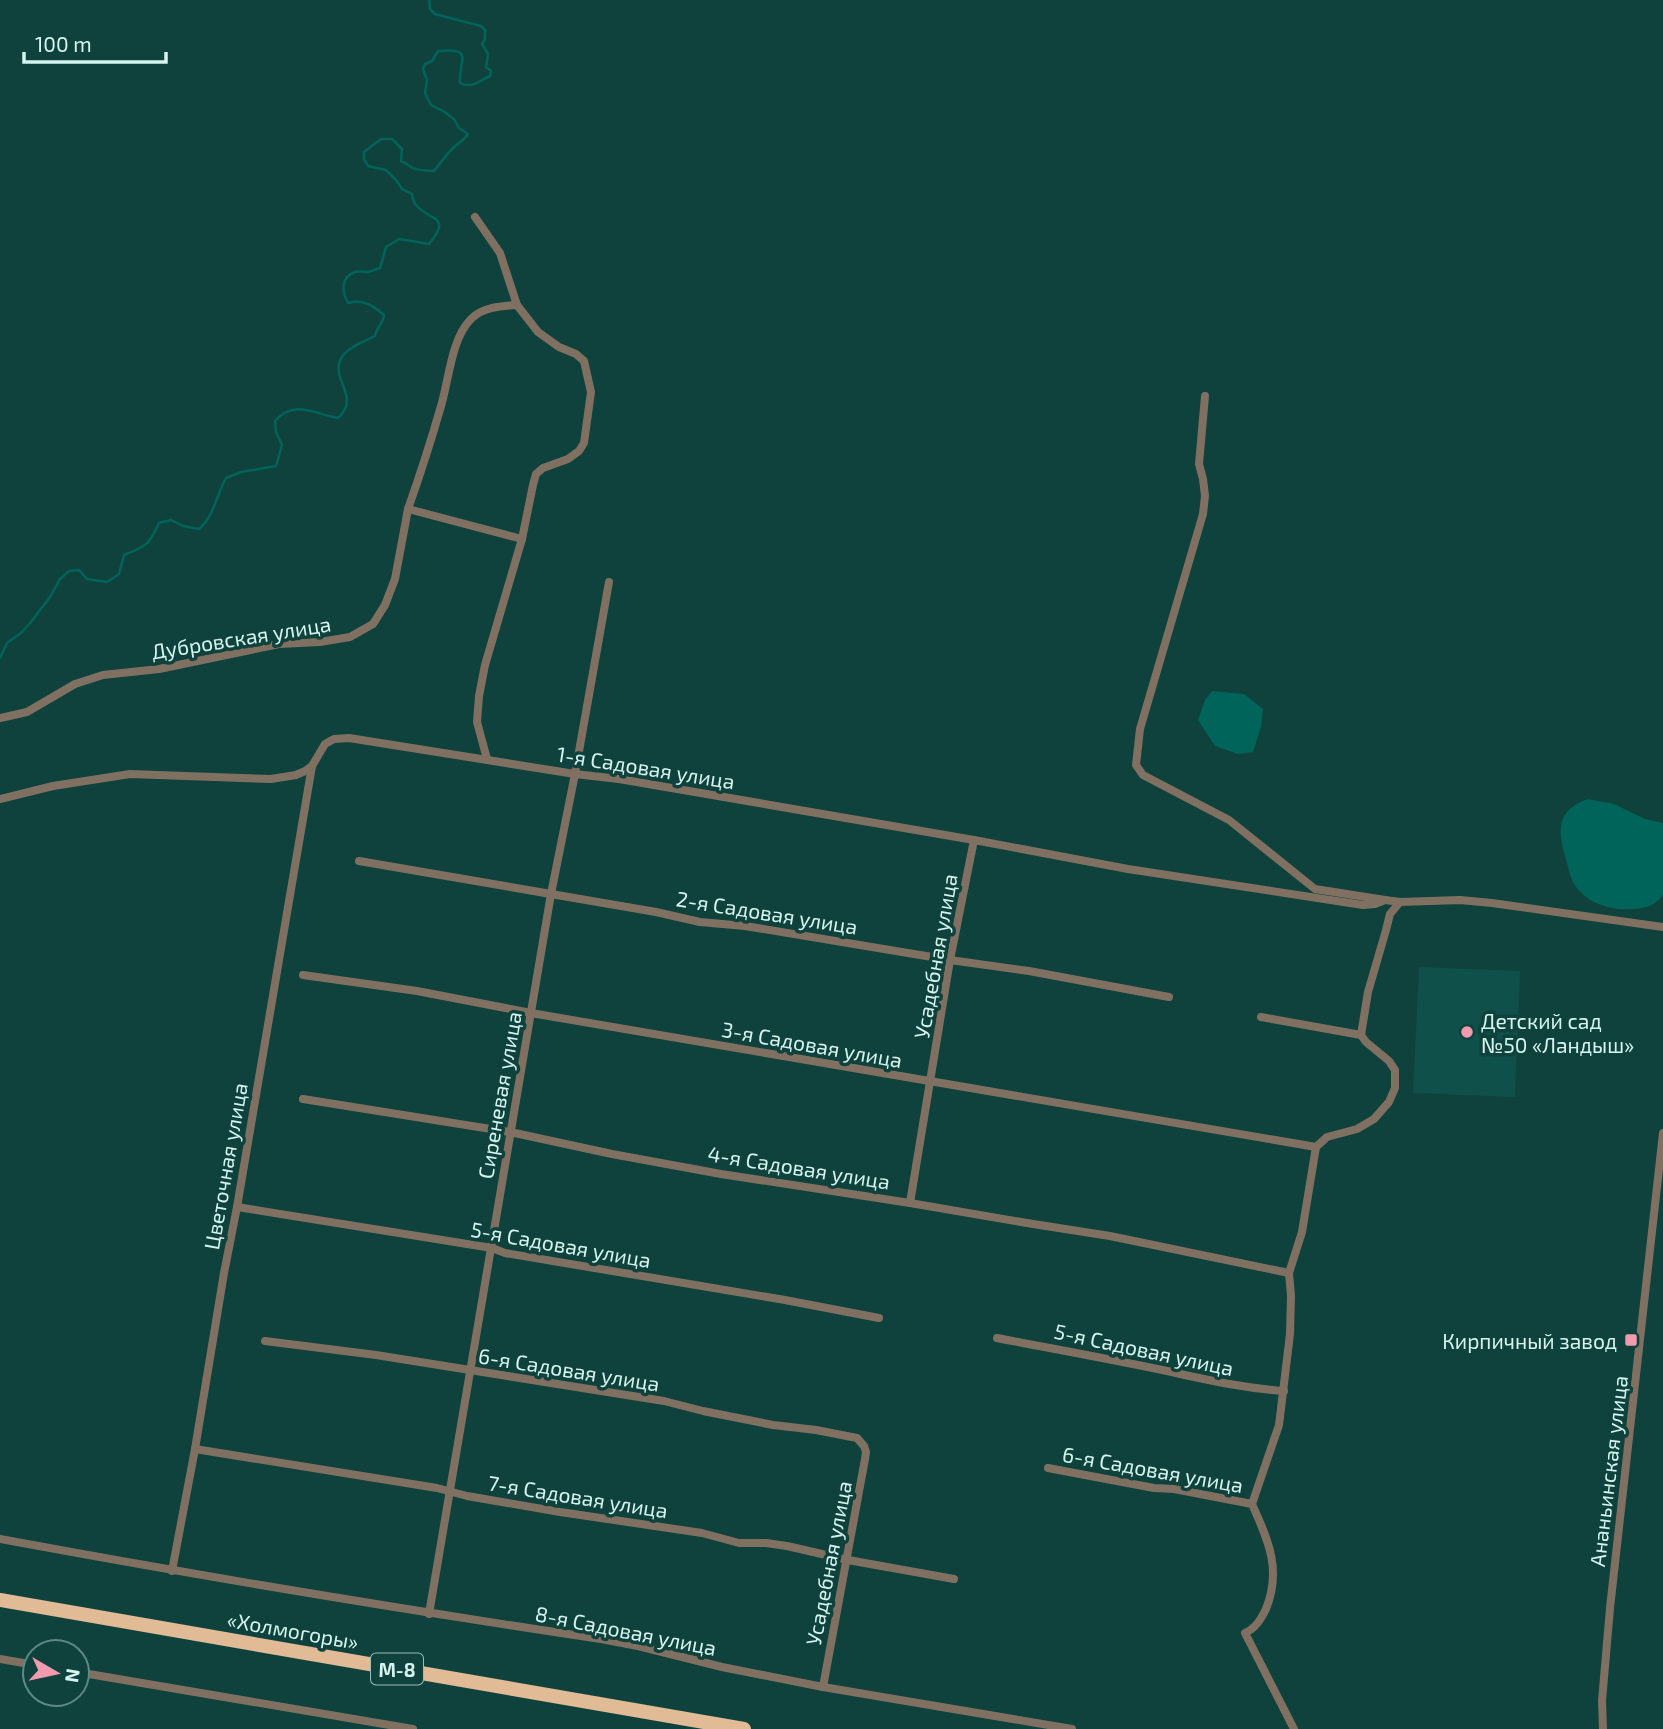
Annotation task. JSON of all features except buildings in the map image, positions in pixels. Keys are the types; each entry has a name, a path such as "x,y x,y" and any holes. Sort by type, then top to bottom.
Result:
{"highway":[{"name":"«Холмогоры»","path":"0,1600 744,1729"}],"street":[{"path":"475,216 500,253 517,305 538,332 584,361 591,392 584,443 579,451 568,459 543,468 536,474 530,495 522,539 485,665 479,696 477,722 487,759"},
{"name":"Дубровская улица","path":"0,718 27,712 75,684 103,675 159,669 279,644 350,637 373,624 385,606 395,579 408,509 443,401 460,336 470,320 480,312 517,305"},
{"path":"1205,396 1199,464 1205,496 1203,514 1140,729 1136,765 1143,775 1229,820 1315,889 1400,902 1460,900 1492,903 1663,928"},
{"path":"408,509 522,539"},
{"name":"Сиреневая улица","path":"429,1614 551,894 609,582"},
{"name":"1-я Садовая улица","path":"312,766 325,744 334,738 349,738 619,779 1302,897 1363,905 1385,900"},
{"path":"0,799 53,786 130,774 271,779 296,775 312,766"},
{"name":"Цветочная улица","path":"172,1571 312,766"},
{"name":"Усадебная улица","path":"910,1203 950,960 974,840"},
{"name":"2-я Садовая улица","path":"359,861 700,922 745,926 1029,971 1169,998"},
{"path":"1302,897 1315,889"},
{"path":"1361,1035 1368,992 1385,930 1390,914 1400,902"},
{"name":"3-я Садовая улица","path":"303,975 417,991 531,1013 1316,1147"},
{"path":"1261,1017 1361,1035 1395,1070 1396,1081 1392,1096 1374,1119 1357,1129 1327,1137 1316,1147 1302,1232 1289,1272 1290,1313 1279,1425 1252,1504 1274,1564 1274,1577 1265,1611 1253,1630 1245,1633 1294,1729"},
{"name":"4-я Садовая улица","path":"303,1099 510,1132 721,1174 1110,1236 1289,1272"},
{"name":"Ананьинская улица","path":"1603,1729 1602,1701 1610,1608 1663,1133"},
{"name":"5-я Садовая улица","path":"237,1207 492,1248 505,1253 879,1318"},
{"name":"5-я Садовая улица","path":"997,1338 1251,1389 1284,1391"},
{"name":"6-я Садовая улица","path":"265,1342 376,1355 664,1401 761,1422 857,1438 864,1446"},
{"name":"Усадебная улица","path":"823,1687 848,1560 866,1452 864,1446"},
{"name":"7-я Садовая улица","path":"195,1449 437,1488 549,1510 702,1533 738,1544 766,1543 787,1546 954,1579"},
{"name":"6-я Садовая улица","path":"1048,1468 1252,1504"},
{"name":"8-я Садовая улица","path":"0,1539 429,1614 601,1639 823,1687 1072,1729"},
{"path":"0,1659 21,1663"},
{"path":"91,1674 413,1729"}],"shaded area":[{"path":"1212,691 1244,694 1263,709 1261,727 1253,752 1238,754 1215,746 1198,720 1205,700"},
{"path":"1588,799 1614,804 1645,819 1663,823 1663,895 1654,904 1635,909 1617,909 1592,901 1578,890 1562,846 1561,829 1565,814 1578,803"},
{"name":"Детский сад №50 «Ландыш»","path":"1419,967 1520,971 1515,1097 1413,1093"}],"waterway":[{"path":"0,658 7,643 31,622 60,579 69,571 79,570 87,579 107,582 119,574 124,555 146,544 159,523 171,520 199,529 211,512 226,478 241,472 276,466 282,445 276,432 275,421 282,414 297,409 338,418 344,410 347,402 339,372 342,357 353,347 375,336 384,315 368,304 348,303 344,294 347,277 355,272 380,268 386,247 399,239 429,244 439,228 439,223 421,210 412,194 402,189 386,170 368,166 364,152 381,139 392,139 402,149 401,161 415,169 434,171 468,134 459,128 454,119 431,105 425,93 425,64 432,61 438,51 457,52 462,57 460,83 472,85 490,76 491,71 486,67 488,54 482,44 485,30 481,26 435,14 430,9 429,0"}],"place":[{"name":"Детский сад №50 «Ландыш»","path":"1467,1032"},
{"name":"Кирпичный завод","path":"1631,1340"}]}
